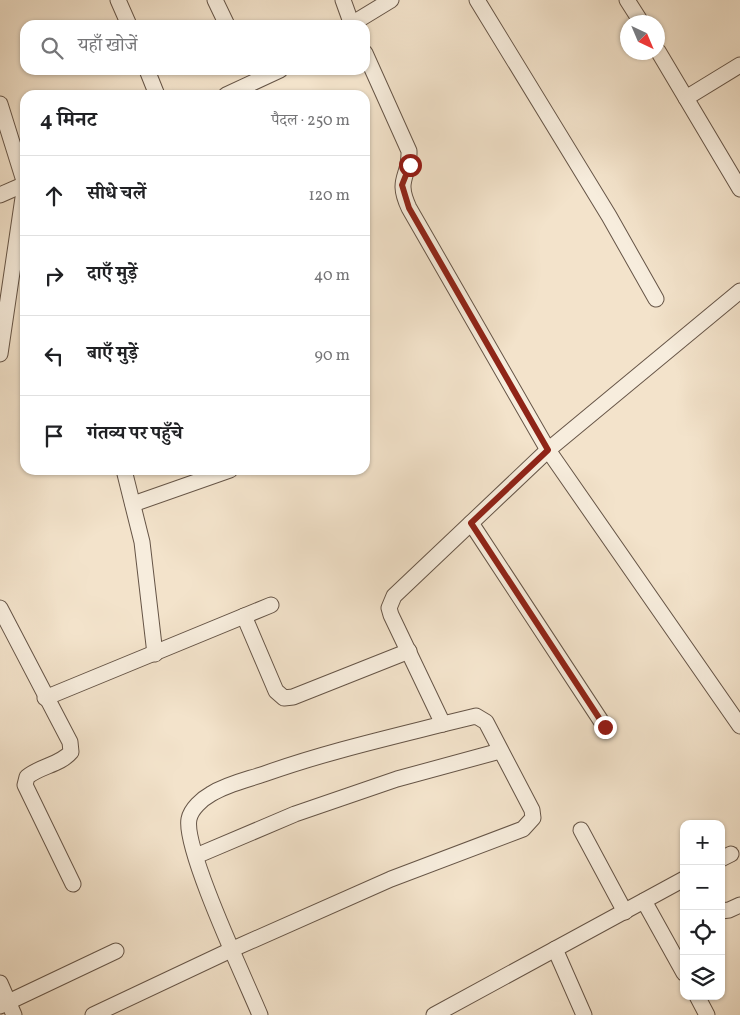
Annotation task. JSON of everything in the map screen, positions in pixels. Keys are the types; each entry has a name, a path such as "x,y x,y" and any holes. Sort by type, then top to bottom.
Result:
{"street":[{"path":"118,0 127,20"},
{"path":"215,0 225,20"},
{"path":"344,0 350,20"},
{"path":"358,20 391,0"},
{"path":"477,0 604,208 656,299"},
{"path":"627,0 636,15"},
{"path":"663,60 740,189"},
{"path":"370,64 409,151 410,165 402,185 409,208 548,450 740,726"},
{"path":"686,98 740,65"},
{"path":"149,75 155,90"},
{"path":"233,90 251,76"},
{"path":"0,104 20,168"},
{"path":"0,195 20,186"},
{"path":"0,354 20,218"},
{"path":"443,724 391,615 390,601 548,450 740,291"},
{"path":"125,475 142,542 155,654"},
{"path":"134,504 216,475"},
{"path":"471,523 605,727"},
{"path":"45,698 271,605"},
{"path":"0,608 45,698 70,742 71,752 65,759 32,772 27,777 26,786 73,884"},
{"path":"244,616 276,691 284,698 293,698 408,651"},
{"path":"93,1015 233,949 391,879 523,829 533,818 532,810 486,722 482,718 476,716 312,757 211,794 194,809 189,819 196,856 233,949 260,1015"},
{"path":"196,856 313,808 397,779 500,751"},
{"path":"581,830 624,912"},
{"path":"434,1015 680,882"},
{"path":"644,901 680,966"},
{"path":"725,911 740,905"},
{"path":"556,949 584,1015"},
{"path":"0,983 7,1008 116,951"},
{"path":"698,1000 707,1015"}],"route":[{"path":"410,165 404,175 402,185 404,197 409,208 548,450 471,523 605,727"}]}
